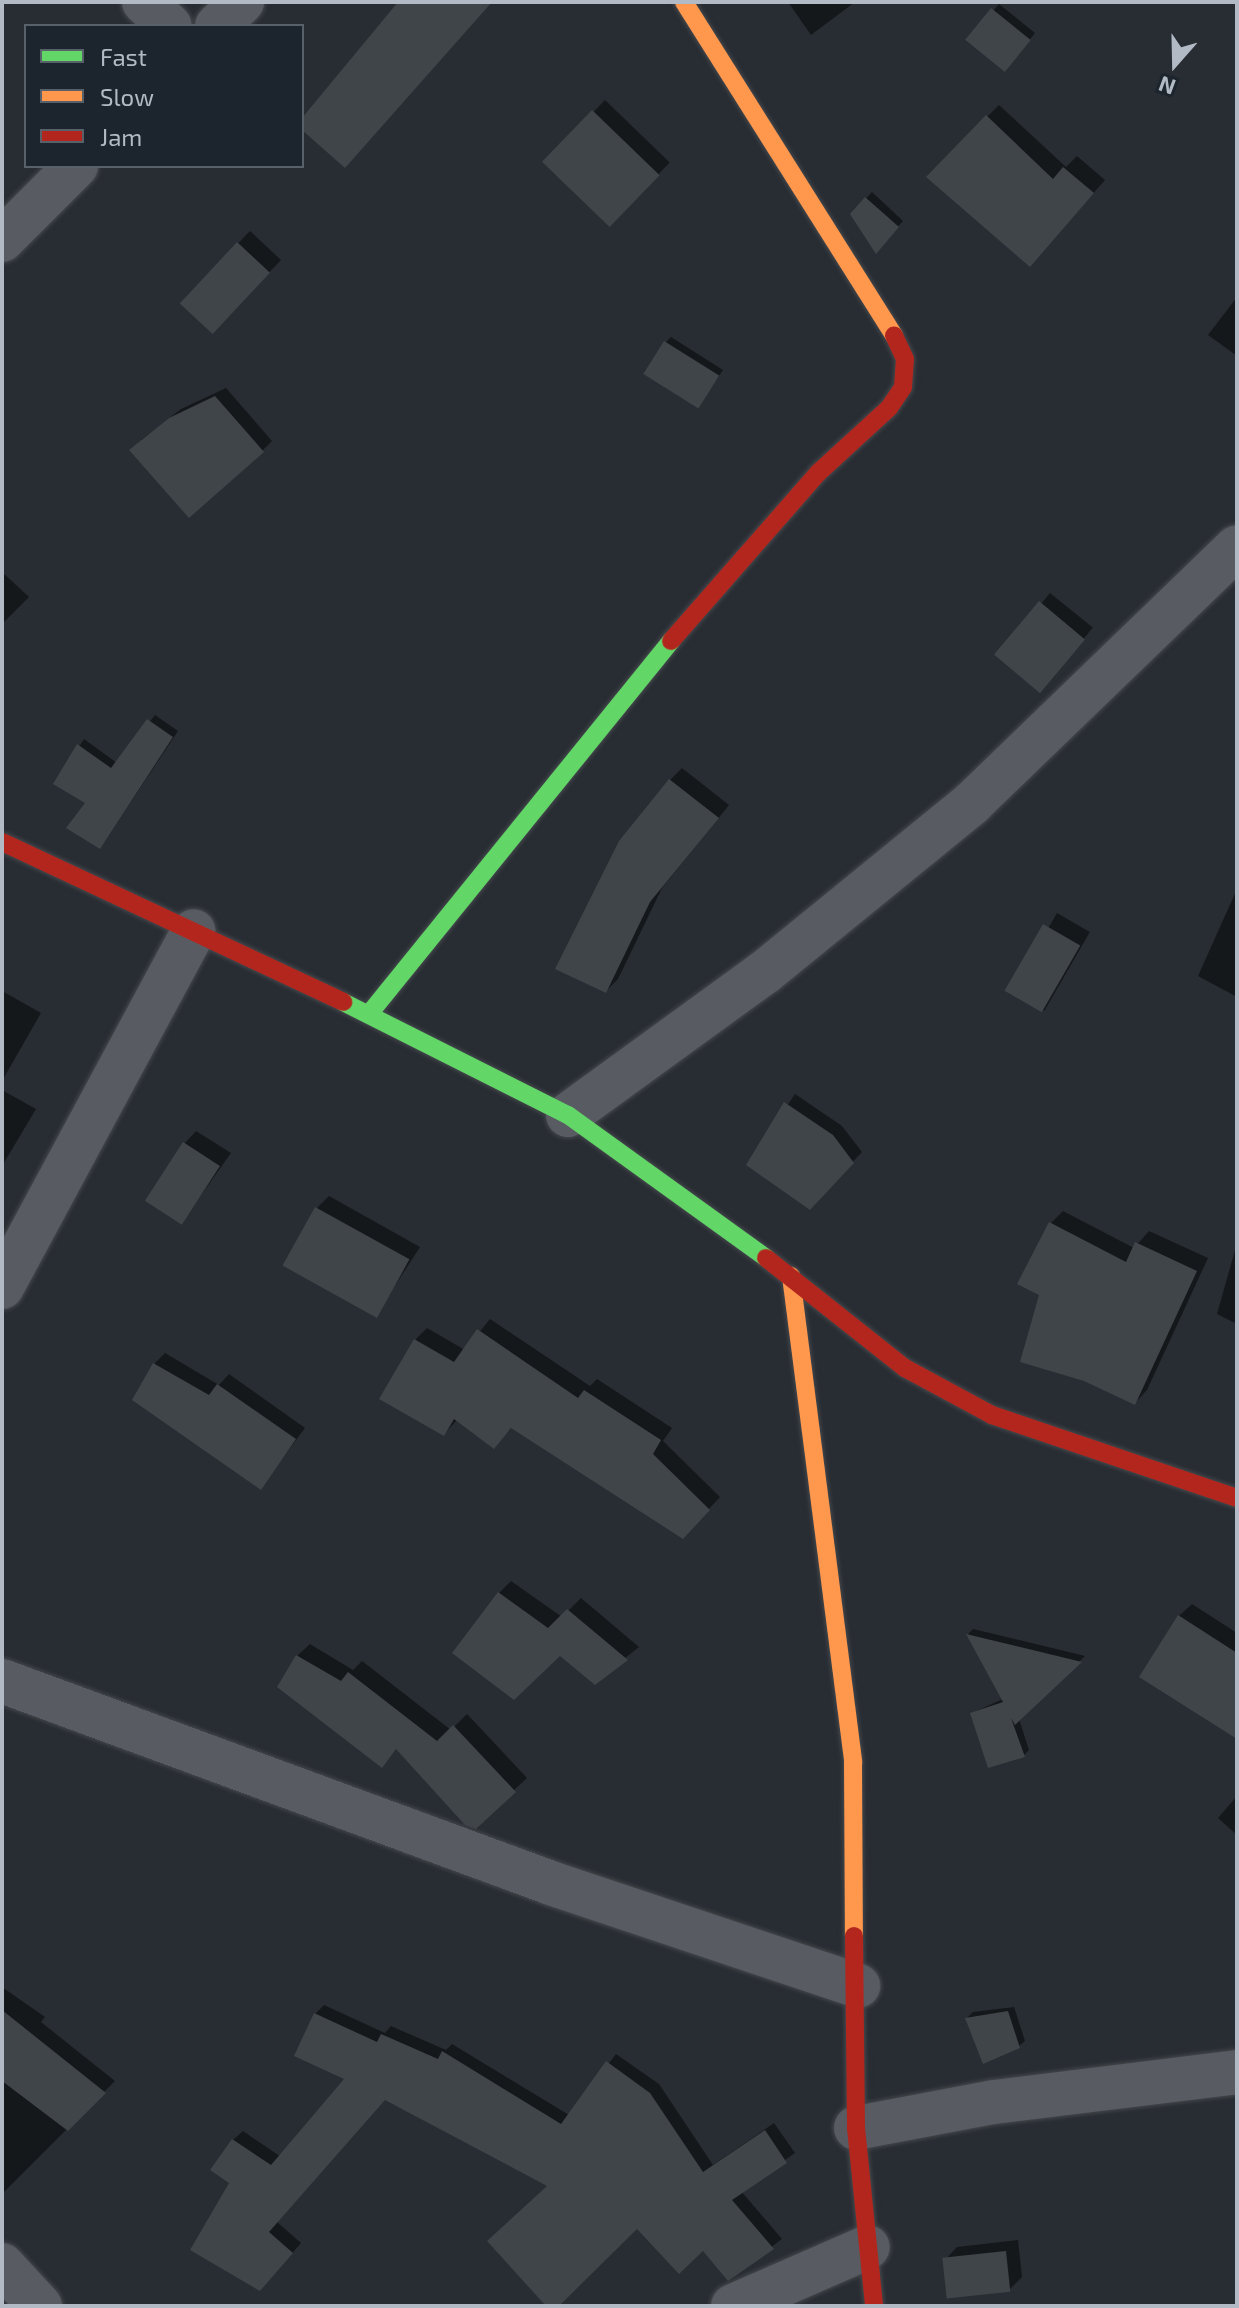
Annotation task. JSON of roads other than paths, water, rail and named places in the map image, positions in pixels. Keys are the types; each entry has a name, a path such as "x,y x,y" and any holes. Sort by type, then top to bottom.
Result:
{"street":[{"path":"144,2 168,24"},
{"path":"219,24 242,2"},
{"path":"369,1014 703,602 818,473 889,408 903,387 905,359 885,315 684,2"},
{"path":"2,240 74,168"},
{"path":"568,1115 765,972 972,803 1237,547"},
{"path":"2,842 369,1014 568,1115 791,1276 905,1368 992,1415 1237,1498"},
{"path":"2,1287 194,931"},
{"path":"791,1276 853,1762 858,1986 856,2128 874,2306"},
{"path":"2,1681 551,1883 858,1986"},
{"path":"856,2128 994,2102 1237,2072"},
{"path":"733,2306 868,2247"},
{"path":"2,2265 40,2306"}]}
